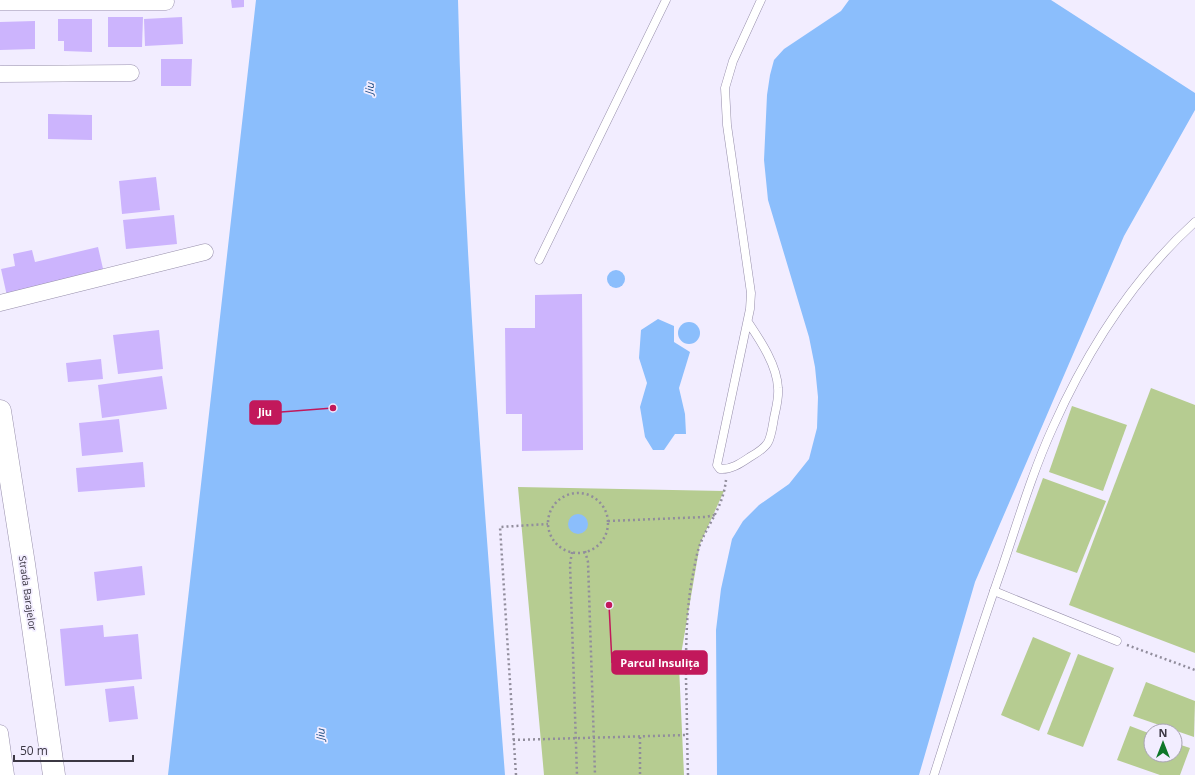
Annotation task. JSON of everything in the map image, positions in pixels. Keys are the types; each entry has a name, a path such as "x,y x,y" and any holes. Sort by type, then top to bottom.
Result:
{"main road":[{"name":"Strada Barajelor","path":"0,411 24,564 54,775"}],"street":[{"path":"0,2 166,2"},
{"path":"0,74 131,73"},
{"path":"0,303 205,252"},
{"path":"0,732 6,775"}],"lane":[{"path":"539,260 666,0"},
{"path":"748,322 764,346 775,373 778,387 771,438 768,446 762,450 727,469 720,469 717,465 748,322 751,293 727,125 725,88 733,61 761,0"},
{"path":"934,775 1032,478 1052,428 1083,364 1123,303 1176,238 1195,222"},
{"path":"994,591 1117,641"}],"path":[{"path":"688,775 686,638 689,600 700,544 719,508 724,491 727,469"},
{"path":"581,493 599,501 605,509 608,528 605,537 591,550 572,552 555,542 550,534 548,524 554,505 562,498 571,494 581,493"},
{"path":"608,521 705,517 715,514"},
{"path":"516,775 500,526 548,524"},
{"path":"586,551 588,562 595,775"},
{"path":"572,552 570,564 577,775"},
{"path":"1117,641 1195,670"},
{"path":"513,740 687,736"},
{"path":"640,737 640,775"}],"green space":[{"path":"1151,388 1195,405 1195,653 1069,605"},
{"path":"1072,406 1127,425 1103,491 1049,472"},
{"path":"1043,478 1106,501 1077,573 1016,552"},
{"path":"518,487 724,491 700,544 679,666 684,775 544,775"},
{"path":"1033,637 1071,653 1039,731 1001,715"},
{"path":"1078,654 1114,668 1083,747 1047,734"},
{"path":"1146,682 1195,701 1194,737 1183,733 1183,723 1153,723 1133,716"},
{"path":"1130,726 1143,731 1143,763 1183,763 1183,746 1190,748 1180,775 1160,775 1117,760"}],"water":[{"path":"256,0 458,0 470,291 505,775 168,775"},
{"path":"849,0 1051,0 1195,93 1195,110 1124,236 975,582 919,775 717,775 716,630 721,589 732,539 743,521 759,505 789,484 809,459 817,428 818,397 815,367 809,337 768,200 764,160 767,95 770,75 774,60 784,49 841,11"},
{"path":"616,270 622,273 625,279 622,285 616,288 610,285 607,279 610,273"},
{"path":"658,319 674,326 674,342 690,352 679,388 685,414 686,434 675,434 664,450 653,450 645,437 640,407 647,383 639,358 641,330"},
{"path":"689,322 693,323 699,329 699,337 693,343 689,344 685,343 679,337 678,333 679,329 685,323"},
{"path":"574,514 582,514 588,520 588,528 582,534 574,534 568,528 568,520"}],"building":[{"path":"231,0 244,0 244,7 232,8"},
{"path":"108,17 143,17 142,47 108,47"},
{"path":"182,17 183,44 145,46 144,19"},
{"path":"58,19 92,19 92,52 64,51 64,41 58,41"},
{"path":"35,21 35,49 0,50 0,22"},
{"path":"161,59 192,59 191,86 161,86"},
{"path":"48,114 92,115 92,140 48,139"},
{"path":"156,177 160,210 122,214 119,181"},
{"path":"174,215 177,244 126,249 123,220"},
{"path":"98,247 104,273 7,296 1,269 15,266 13,254 32,250 35,262"},
{"path":"582,294 583,450 522,451 522,414 506,414 505,328 535,328 535,295"},
{"path":"159,330 163,369 118,374 113,335"},
{"path":"101,359 103,379 68,382 66,363"},
{"path":"162,376 167,409 102,418 98,385"},
{"path":"119,419 123,452 82,456 79,423"},
{"path":"143,462 145,487 78,492 76,468"},
{"path":"142,566 145,595 97,601 94,572"},
{"path":"103,625 104,637 138,634 142,679 65,686 60,629"},
{"path":"134,686 138,719 109,722 105,689"}],"place":[{"name":"Jiu","path":"333,408"},
{"name":"Parcul Insulița","path":"609,605"}]}
